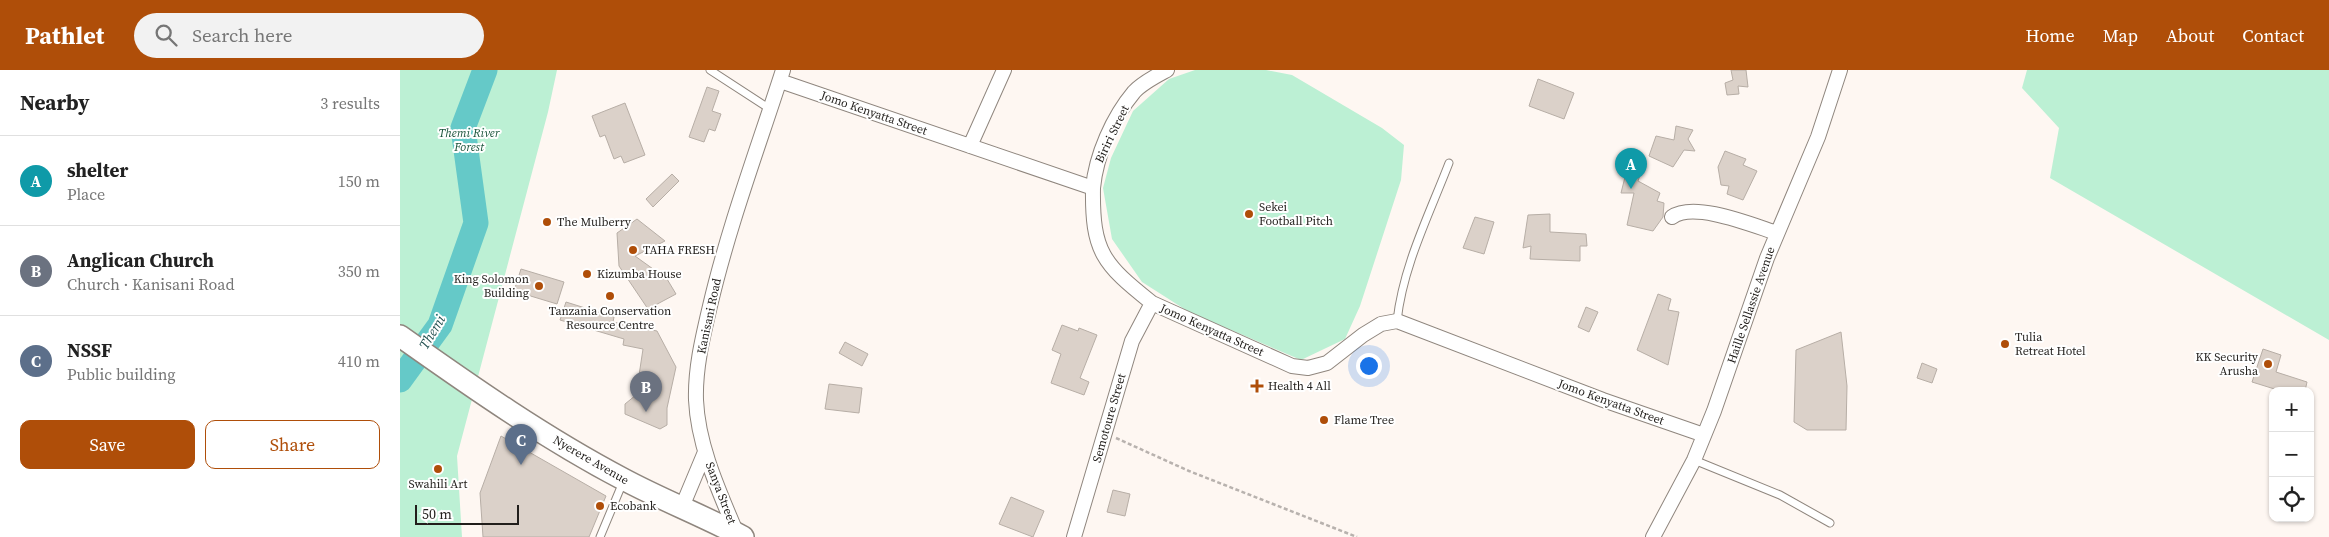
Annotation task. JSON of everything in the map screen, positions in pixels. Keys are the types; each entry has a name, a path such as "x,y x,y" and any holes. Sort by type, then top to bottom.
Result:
{"main road":[{"name":"Nyerere Avenue","path":"400,336 564,446 624,480 740,535"}],"street":[{"path":"970,146 1004,70"},
{"name":"Biriri Street","path":"1093,188 1095,169 1120,112 1136,90 1167,70"},
{"name":"Haille Sellassie Avenue","path":"1653,537 1694,460 1776,234 1815,145 1840,70"},
{"name":"Kanisani Road","path":"705,452 696,399 702,339 738,202 782,76"},
{"name":"Jomo Kenyatta Street","path":"782,76 970,146 1093,188 1093,220 1098,243 1108,264 1152,303 1292,366 1308,368 1327,363 1363,335 1381,324 1397,321 1603,400 1704,435"},
{"path":"1672,218 1679,212 1698,211 1776,234"},
{"name":"Semotoure Street","path":"1074,537 1132,341 1152,303"},
{"path":"682,507 705,452"},
{"name":"Sanya Street","path":"705,452 740,535"}],"lane":[{"path":"710,70 771,109"},
{"path":"1397,321 1400,294 1410,262 1449,163"},
{"path":"1694,460 1780,495 1830,523"},
{"path":"600,537 624,480"}],"path":[{"path":"1106,434 1189,471 1357,537"}],"green space":[{"name":"Themi River Forest","path":"400,70 557,70 548,112 457,456 462,537 400,537"},
{"name":"Sekei Football Pitch","path":"1195,70 1266,70 1292,75 1382,128 1404,145 1401,180 1360,306 1345,339 1301,360 1189,312 1142,282 1112,239 1103,188 1111,158 1133,111 1169,79"},
{"path":"2027,70 2329,70 2329,340 2050,178 2059,128 2022,88"}],"building":[{"path":"1731,70 1746,70 1748,87 1738,86 1739,94 1727,95 1725,83 1733,80"},
{"path":"1538,79 1574,93 1564,119 1529,106"},
{"path":"707,87 719,91 712,111 721,114 715,131 709,129 704,142 689,137"},
{"path":"625,103 645,155 624,163 621,156 614,159 605,135 600,137 592,116"},
{"path":"1676,126 1693,130 1688,139 1695,151 1684,150 1673,167 1649,156 1656,136 1674,140"},
{"path":"1725,151 1746,159 1743,165 1757,171 1743,200 1727,194 1729,186 1721,185 1718,167"},
{"path":"1631,153 1645,160 1638,181 1660,193 1657,201 1664,203 1663,217 1653,231 1627,225 1634,193 1621,193"},
{"path":"672,174 679,181 653,207 646,199"},
{"path":"1550,214 1550,232 1586,234 1587,246 1580,246 1580,261 1530,259 1531,246 1523,248 1528,215"},
{"path":"1475,217 1494,222 1484,254 1463,248"},
{"path":"637,219 665,241 635,256 667,279 676,294 648,309 619,266 617,233"},
{"name":"King Solomon Building","path":"521,269 564,282 557,304 514,291"},
{"path":"1658,294 1671,299 1668,310 1679,312 1668,365 1637,350"},
{"path":"566,302 614,317 613,322 657,331 676,367 667,408 667,425 660,429 625,414 625,404 636,395 643,349 623,345 624,339 560,320"},
{"path":"1586,307 1598,312 1589,332 1578,327"},
{"path":"1062,325 1078,331 1079,328 1097,335 1080,378 1089,382 1084,395 1051,383 1061,354 1052,350"},
{"path":"1841,332 1847,386 1846,430 1807,430 1794,422 1796,350"},
{"path":"845,342 868,354 862,366 839,353"},
{"name":"KK Security Arusha","path":"2263,349 2281,355 2276,372 2307,382 2306,387 2269,387 2252,382"},
{"path":"1922,363 1937,369 1932,383 1917,378"},
{"path":"829,384 862,388 859,413 825,409"},
{"path":"501,436 606,496 589,537 483,537 480,493"},
{"path":"1113,490 1130,494 1125,516 1107,512"},
{"path":"1011,497 1044,511 1033,537 999,524"}],"waterway":[{"name":"Themi","path":"400,380 440,325 476,223 463,128 485,70"}],"place":[{"name":"shelter","path":"1631,189"},
{"name":"Sekei Football Pitch","path":"1249,214"},
{"name":"The Mulberry","path":"547,222"},
{"name":"TAHA FRESH","path":"633,250"},
{"name":"Kizumba House","path":"587,274"},
{"name":"King Solomon Building","path":"539,286"},
{"name":"Tanzania Conservation Resource Centre","path":"610,296"},
{"name":"Tulia Retreat Hotel","path":"2005,344"},
{"name":"KK Security Arusha","path":"2268,364"},
{"name":"Health 4 All","path":"1257,386"},
{"name":"Anglican Church","path":"646,412"},
{"name":"Flame Tree","path":"1324,420"},
{"name":"NSSF","path":"521,465"},
{"name":"Swahili Art","path":"438,469"},
{"name":"Ecobank","path":"600,506"}]}
